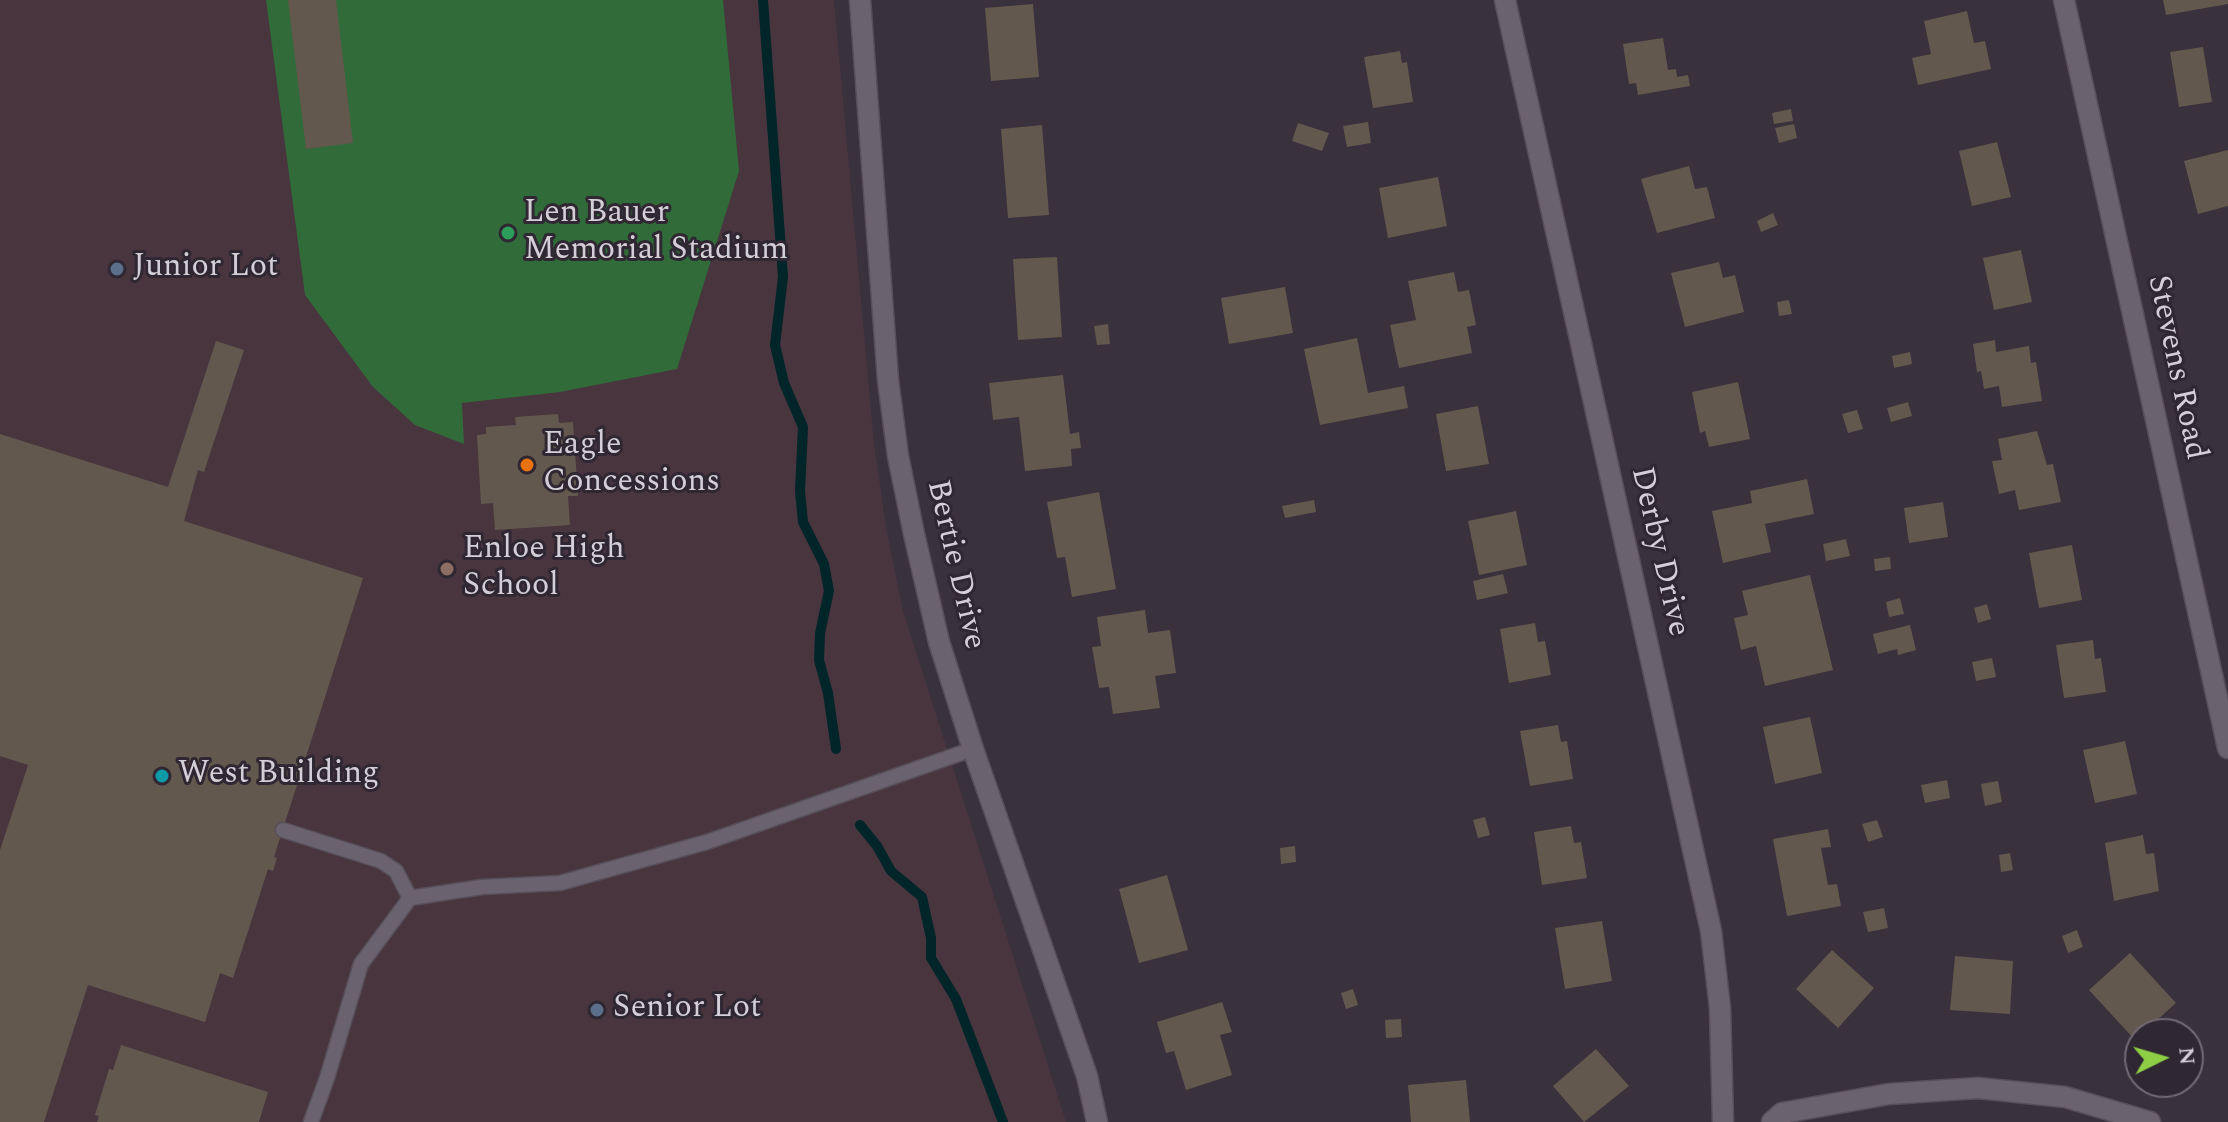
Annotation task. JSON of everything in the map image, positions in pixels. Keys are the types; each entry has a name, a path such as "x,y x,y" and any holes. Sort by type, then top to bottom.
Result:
{"street":[{"name":"Bertie Drive","path":"860,0 888,380 898,456 939,642 1087,1076 1097,1122"},
{"name":"Derby Drive","path":"1505,0 1711,931 1720,1008 1723,1122"},
{"name":"Stevens Road","path":"2064,0 2228,748"},
{"path":"1772,1122 1782,1113 1889,1094 1978,1088 2065,1097 2150,1122"}],"lane":[{"path":"311,1122 361,964 410,898 482,887 560,883 707,842 973,749"},
{"path":"283,830 381,861 396,871 410,898"}],"shaded area":[{"name":"Enloe High School","path":"0,0 834,0 874,444 903,611 1066,1122 0,1122"}],"green space":[{"name":"Len Bauer Memorial Stadium","path":"266,0 723,0 739,171 677,369 560,392 462,403 464,444 415,425 373,387 305,295"}],"building":[{"path":"288,0 336,0 353,143 306,149"},
{"path":"2163,0 2228,0 2228,4 2166,15"},
{"path":"1033,4 1039,77 991,81 985,8"},
{"path":"1967,11 1974,43 1985,41 1991,69 1918,85 1912,58 1931,54 1924,21"},
{"path":"1663,38 1668,70 1676,69 1677,77 1688,75 1690,86 1638,95 1636,83 1629,84 1623,44"},
{"path":"2203,47 2212,102 2179,107 2170,52"},
{"path":"1400,51 1402,63 1407,62 1413,102 1373,108 1364,57"},
{"path":"1791,109 1793,121 1774,124 1772,113"},
{"path":"1368,122 1371,143 1347,147 1343,126"},
{"path":"1298,123 1329,133 1322,151 1292,141"},
{"path":"1794,124 1797,138 1779,143 1775,128"},
{"path":"1042,125 1049,215 1008,218 1001,129"},
{"path":"1997,142 2011,197 1972,206 1959,151"},
{"path":"2228,150 2228,206 2198,214 2184,161"},
{"path":"1689,166 1695,189 1707,187 1715,218 1657,233 1641,179"},
{"path":"1438,177 1447,226 1388,238 1379,188"},
{"path":"1773,213 1778,225 1761,232 1757,221"},
{"path":"2021,250 2032,302 1994,310 1983,258"},
{"path":"1057,257 1062,337 1018,340 1013,259"},
{"path":"1719,262 1723,278 1735,275 1744,312 1685,327 1671,273"},
{"path":"1454,272 1458,292 1469,290 1476,325 1467,327 1472,353 1399,368 1390,325 1416,320 1408,281"},
{"path":"1285,287 1293,333 1229,344 1221,298"},
{"path":"1789,300 1792,314 1779,316 1777,302"},
{"path":"1108,324 1110,344 1097,345 1094,326"},
{"path":"1357,338 1368,393 1404,386 1408,408 1320,425 1304,349"},
{"path":"1995,340 1996,352 2029,346 2031,363 2036,362 2042,401 2002,407 1999,386 1984,389 1981,371 1977,372 1973,344"},
{"name":"West Building","path":"216,341 244,350 204,472 198,470 184,521 363,578 274,857 277,858 273,871 268,869 233,978 220,973 205,1022 88,985 44,1122 0,1122 0,850 28,765 0,756 0,434 168,487"},
{"path":"1910,352 1912,364 1894,368 1892,356"},
{"path":"1063,375 1070,434 1079,432 1081,448 1071,449 1072,466 1025,471 1019,417 993,420 989,383"},
{"path":"1738,382 1750,439 1709,447 1705,431 1700,433 1692,392"},
{"path":"1908,402 1912,416 1891,422 1887,408"},
{"path":"1478,406 1489,464 1446,471 1436,414"},
{"path":"1857,410 1863,429 1848,433 1842,414"},
{"name":"Eagle Concessions","path":"558,414 559,423 573,422 578,496 568,496 570,525 495,530 493,503 481,504 477,435 486,434 486,427 516,425 515,417"},
{"path":"2037,431 2047,465 2053,464 2061,502 2019,510 2015,490 1999,494 1992,461 2002,460 1998,439"},
{"path":"1807,479 1814,514 1765,524 1771,552 1723,563 1712,511 1752,503 1750,491"},
{"path":"1099,492 1116,589 1072,597 1065,557 1057,558 1047,502"},
{"path":"1314,500 1316,512 1285,518 1282,506"},
{"path":"1943,502 1948,537 1909,543 1904,508"},
{"path":"1516,511 1527,565 1479,575 1468,521"},
{"path":"1846,539 1850,556 1826,561 1823,544"},
{"path":"2072,545 2082,600 2039,608 2029,553"},
{"path":"1890,557 1891,569 1875,571 1874,559"},
{"path":"1503,574 1508,593 1477,600 1473,581"},
{"path":"1810,575 1833,670 1765,686 1756,646 1741,650 1734,618 1748,615 1742,591"},
{"path":"1900,598 1904,614 1889,617 1886,602"},
{"path":"1987,604 1991,619 1978,623 1974,608"},
{"path":"1145,610 1148,633 1170,630 1176,673 1155,676 1160,708 1113,714 1109,687 1099,688 1092,647 1101,646 1097,617"},
{"path":"1535,623 1538,642 1545,641 1551,675 1509,683 1500,629"},
{"path":"1910,625 1916,650 1898,655 1897,649 1878,654 1873,634"},
{"path":"2093,640 2095,659 2101,658 2106,692 2064,698 2056,645"},
{"path":"1992,658 1996,677 1976,681 1972,662"},
{"path":"1810,717 1822,773 1775,784 1763,727"},
{"path":"1558,725 1561,742 1567,741 1573,779 1530,786 1520,731"},
{"path":"2125,741 2137,794 2095,803 2083,750"},
{"path":"1947,780 1950,798 1925,803 1921,785"},
{"path":"1998,781 2002,802 1985,806 1981,784"},
{"path":"1485,817 1490,835 1478,838 1473,820"},
{"path":"1877,820 1883,837 1868,842 1862,824"},
{"path":"1571,826 1574,843 1581,842 1587,878 1542,885 1534,832"},
{"path":"1828,829 1831,847 1821,848 1828,885 1837,884 1841,906 1787,916 1773,839"},
{"path":"2143,835 2146,854 2154,853 2159,891 2114,901 2105,843"},
{"path":"1295,846 1296,862 1281,864 1280,848"},
{"path":"2010,853 2013,870 2001,872 1999,855"},
{"path":"1167,875 1188,950 1139,963 1119,889"},
{"path":"1884,908 1888,928 1868,932 1863,912"},
{"path":"1602,921 1612,981 1565,989 1555,928"},
{"path":"2077,930 2083,947 2068,953 2062,936"},
{"path":"1832,950 1874,988 1838,1028 1796,989"},
{"path":"2130,953 2176,1003 2159,1018 2124,1018 2124,1028 2089,990"},
{"path":"1955,956 2013,961 2010,1014 1950,1010"},
{"path":"1353,989 1358,1005 1346,1009 1341,993"},
{"path":"1222,1002 1232,1032 1220,1035 1232,1075 1186,1090 1174,1051 1166,1053 1157,1022"},
{"path":"1401,1019 1402,1037 1386,1038 1385,1020"},
{"path":"121,1045 268,1092 259,1122 97,1122 99,1116 95,1115 109,1069 113,1070"},
{"path":"1596,1049 1629,1086 1584,1122 1553,1086"},
{"path":"1466,1080 1470,1122 1411,1122 1408,1085"}],"waterway":[{"path":"763,0 783,277 775,345 784,383 803,427 800,491 803,522 824,564 829,591 820,633 819,660 828,693 836,749"},
{"path":"860,825 891,871 922,897 931,938 931,958 956,999 1003,1122"}],"place":[{"name":"Len Bauer Memorial Stadium","path":"508,233"},
{"name":"Junior Lot","path":"117,269"},
{"name":"Eagle Concessions","path":"527,465"},
{"name":"Enloe High School","path":"447,569"},
{"name":"West Building","path":"162,776"},
{"name":"Senior Lot","path":"597,1010"}]}
